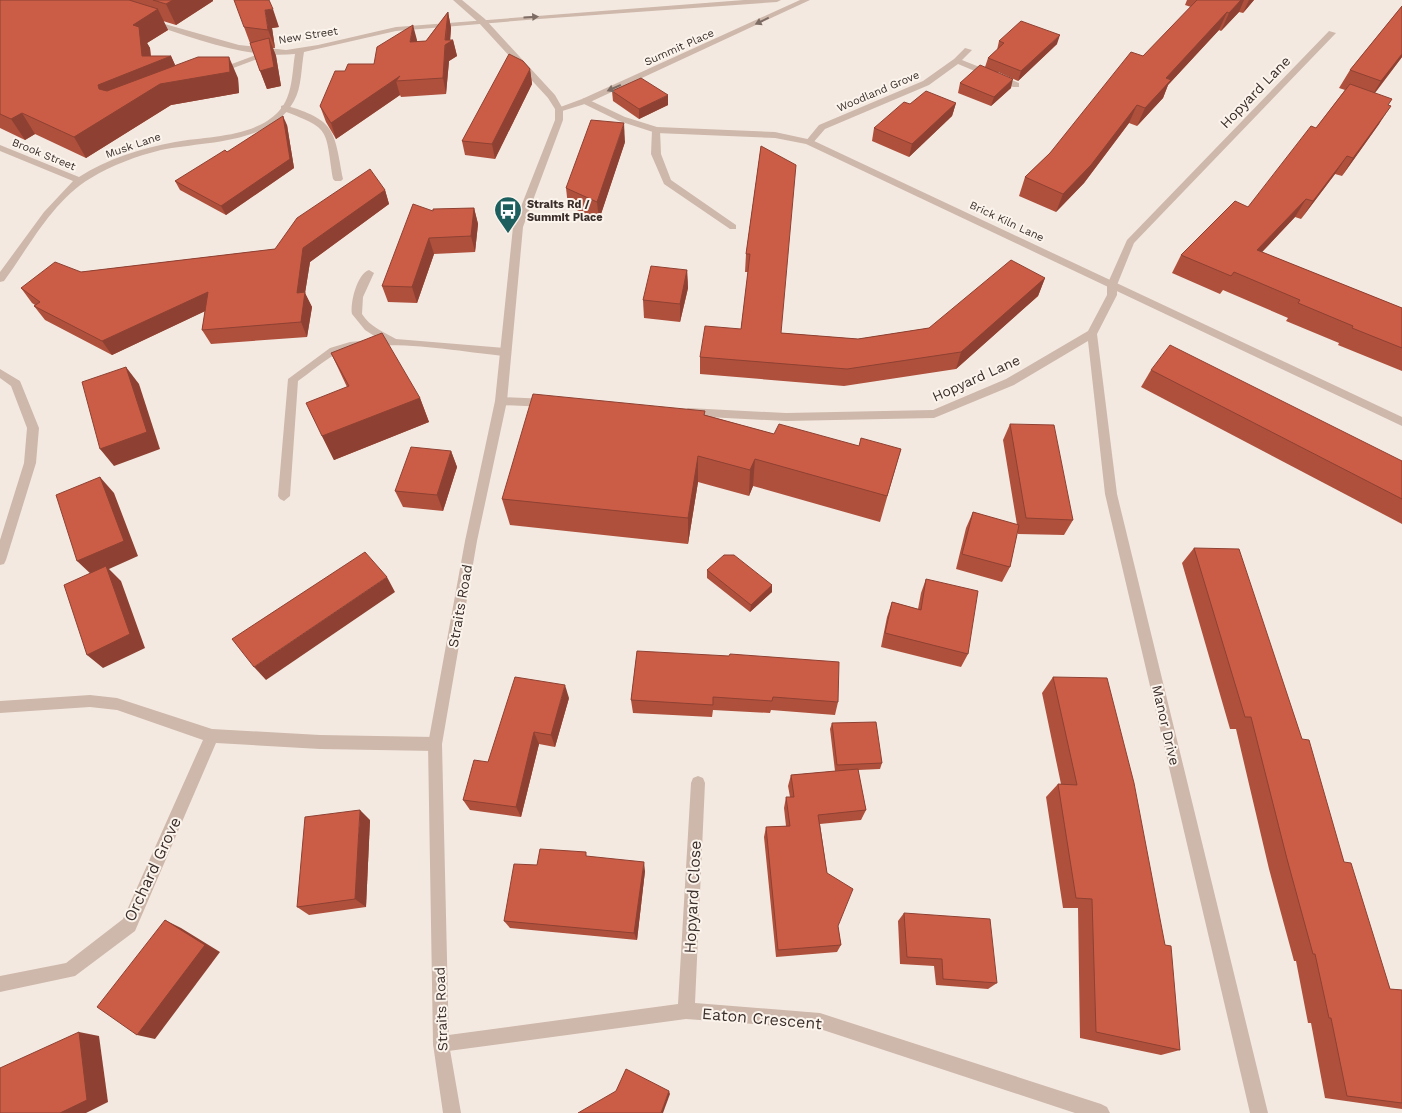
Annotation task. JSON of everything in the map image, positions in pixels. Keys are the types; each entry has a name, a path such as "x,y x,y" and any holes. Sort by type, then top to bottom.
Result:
{"street":[{"path":"457,0 482,21 552,97 560,109"},
{"path":"482,21 776,0"},
{"name":"Summit Place","path":"560,109 585,101 806,0"},
{"name":"New Street","path":"139,18 232,47 272,52 300,50 393,30 482,21"},
{"name":"Hopyard Lane","path":"678,411 786,418 934,414 1010,382 1092,334 1112,295 1112,285 1130,242 1332,33"},
{"name":"Musk Lane","path":"0,279 58,202 80,181 102,169 160,148 256,129 277,118 290,99 300,50"},
{"name":"Woodland Grove","path":"809,142 822,127 926,83 958,61 968,50"},
{"path":"206,74 272,52"},
{"path":"958,61 1016,85"},
{"name":"Brick Kiln Lane","path":"585,101 622,119 656,130 775,135 809,142 1402,422"},
{"path":"284,108 316,120 324,126 330,140 338,179"},
{"name":"Straits Road","path":"452,1113 441,1044 435,744 471,541 501,400 518,227 559,120 560,109"},
{"path":"656,130 656,154 667,182 733,227"},
{"name":"Brook Street","path":"0,148 80,181"},
{"path":"369,273 358,293 355,308 358,318 374,332 397,343"},
{"name":"Manor Drive","path":"1092,334 1111,494 1259,1113"},
{"path":"284,496 293,379 334,351 359,342 397,343 505,352"},
{"path":"0,373 16,384 33,428 30,463 0,560"},
{"path":"501,400 560,404"},
{"path":"0,707 90,701 117,704 212,736 320,742 435,744"},
{"name":"Orchard Grove","path":"0,984 69,970 129,925 212,736"},
{"name":"Hopyard Close","path":"686,1011 698,783"},
{"name":"Eaton Crescent","path":"441,1044 686,1011 820,1021 1101,1113"}],"building":[{"path":"0,0 129,0 158,9 133,25 139,27 142,56 171,56 98,85 99,89 107,91 198,57 229,57 230,72 160,84 74,137 22,113 11,119 0,114"},
{"path":"153,0 173,0 166,4"},
{"path":"234,0 269,0 273,9 265,10 268,30 244,27"},
{"path":"1197,0 1241,0 1229,13 1227,12 1166,78 1171,80 1145,108 1137,105 1091,165 1063,194 1025,177 1050,153 1131,52 1143,56"},
{"path":"1402,6 1402,54 1381,81 1350,70"},
{"path":"448,12 445,40 453,40 445,45 443,78 396,81 400,76 331,123 320,106 335,71 345,71 348,64 374,64 377,47 413,25 410,42 426,41"},
{"path":"1021,21 1060,35 1021,71 988,58 1004,43 999,41"},
{"path":"269,38 274,67 260,71 250,43"},
{"path":"509,54 523,61 530,69 492,144 462,141"},
{"path":"980,65 1013,79 994,97 960,83"},
{"path":"641,78 668,95 639,109 612,91"},
{"path":"1350,84 1392,99 1388,105 1391,106 1353,158 1347,156 1313,201 1306,199 1257,250 1402,308 1402,348 1352,328 1353,326 1298,303 1300,300 1234,272 1231,276 1181,255 1235,201 1248,207 1311,126 1316,128"},
{"path":"926,91 956,103 912,144 874,128 904,102 910,104"},
{"path":"283,116 290,159 221,206 175,181 225,150 227,152"},
{"path":"591,120 624,123 597,202 566,188"},
{"path":"761,146 796,165 781,333 858,339 929,328 1011,260 1045,278 961,352 847,369 700,357 705,326 741,329 750,254 746,254"},
{"path":"370,169 385,190 303,248 297,293 305,292 301,322 202,330 208,292 102,341 34,306 40,302 21,288 55,262 81,272 275,249 297,218"},
{"path":"413,204 433,211 433,209 474,208 471,236 429,238 412,287 382,286"},
{"path":"651,266 687,270 680,304 643,300"},
{"path":"382,333 420,398 322,436 306,403 349,386 331,353"},
{"path":"1170,345 1402,461 1402,499 1151,370"},
{"path":"126,367 147,432 100,449 82,382"},
{"path":"533,394 705,411 704,415 774,434 779,424 859,446 861,438 901,449 887,496 755,459 750,470 698,456 688,518 502,499"},
{"path":"1010,424 1054,425 1073,520 1026,518"},
{"path":"411,447 451,451 437,495 395,491"},
{"path":"100,477 124,541 77,561 56,495"},
{"path":"973,512 1019,525 1010,567 962,554"},
{"path":"1194,548 1239,549 1302,739 1309,740 1344,862 1351,863 1390,989 1402,990 1402,1103 1347,1096 1331,1018 1329,1018 1315,954 1313,954 1287,859 1251,717 1245,717"},
{"path":"365,552 387,577 254,667 232,639"},
{"path":"724,555 734,555 772,585 751,605 707,570"},
{"path":"106,566 130,634 87,655 64,585"},
{"path":"926,579 978,591 968,654 885,633 892,602 921,610"},
{"path":"637,651 729,656 730,654 839,662 838,702 773,697 772,701 713,697 713,705 631,700"},
{"path":"515,677 565,685 551,735 534,732 516,807 463,800 474,760 488,762"},
{"path":"1053,677 1107,678 1134,783 1165,945 1171,946 1180,1050 1096,1032 1092,899 1076,898 1058,784 1077,785"},
{"path":"876,722 882,763 837,765 832,723"},
{"path":"858,769 866,810 818,815 827,873 853,889 838,926 841,945 778,950 766,827 790,826 786,797 794,797 791,775"},
{"path":"360,810 355,899 297,907 305,817"},
{"path":"540,849 586,852 586,856 644,862 634,933 504,921 514,864 537,865"},
{"path":"904,913 990,919 997,983 943,979 942,959 907,957"},
{"path":"165,920 205,945 137,1035 97,1007"},
{"path":"79,1032 87,1100 60,1113 0,1113 0,1068"},
{"path":"626,1069 669,1091 661,1113 578,1113 616,1091"}],"place":[{"name":"Straits Rd / Summit Place","path":"508,234"}]}
